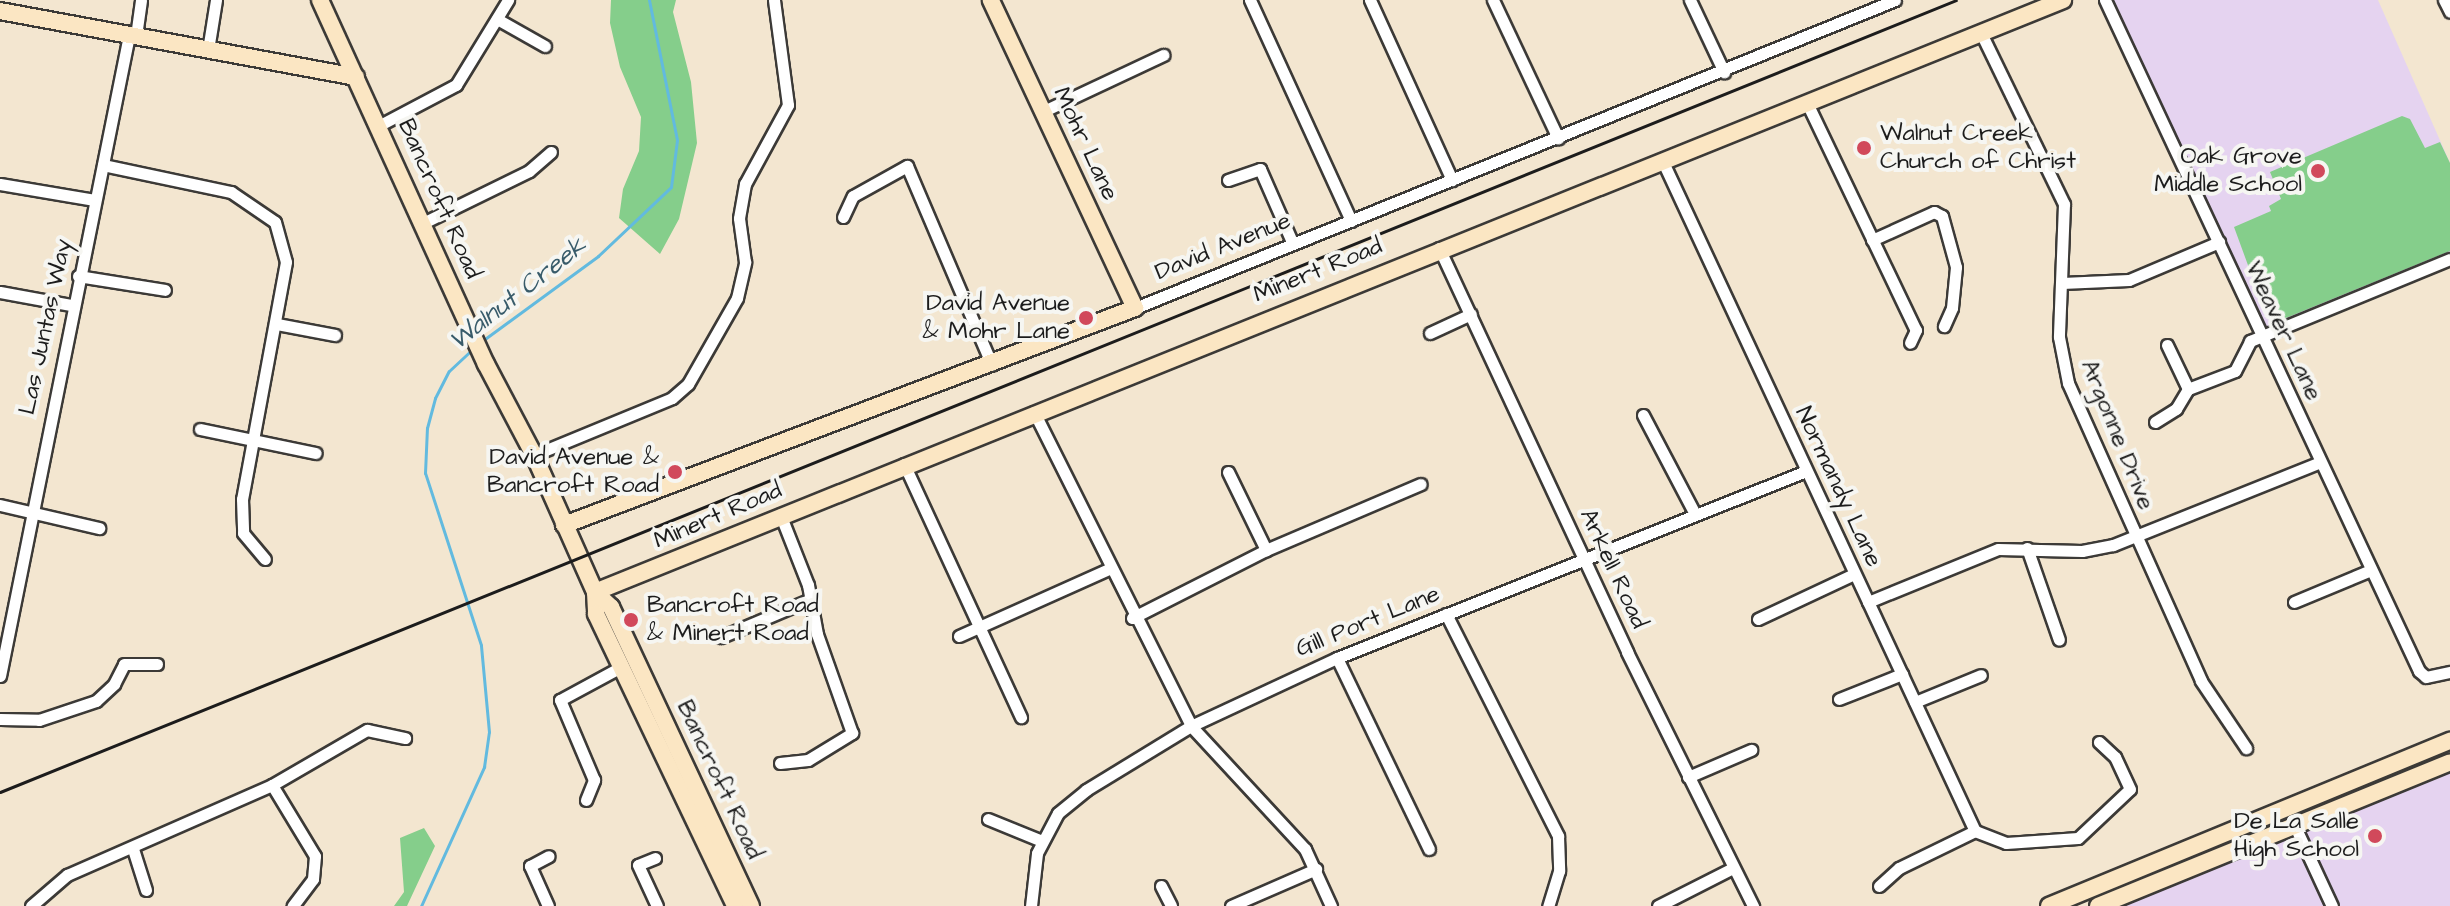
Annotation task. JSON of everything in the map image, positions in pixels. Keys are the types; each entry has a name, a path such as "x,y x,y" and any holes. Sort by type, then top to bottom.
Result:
{"street":[{"name":"Las Juntas Way","path":"0,676 5,627 71,305 141,0"},
{"path":"208,50 216,0"},
{"name":"Bancroft Road","path":"320,0 425,222 486,364 534,455 595,592 611,607 751,906"},
{"path":"380,125 456,85 508,0"},
{"path":"534,455 672,398 688,384 737,298 745,262 739,218 745,184 788,105 774,0"},
{"name":"Mohr Lane","path":"991,0 1135,308"},
{"path":"1250,0 1351,221"},
{"path":"1370,0 1452,180"},
{"path":"1493,0 1558,138"},
{"path":"1690,0 1724,72"},
{"name":"David Avenue","path":"564,525 992,365 1724,72 1895,0"},
{"name":"Minert Road","path":"595,592 780,514 1439,248 1663,162 2063,0"},
{"name":"Weaver Lane","path":"2105,0 2219,242 2259,336 2371,570 2426,677 2450,672"},
{"path":"2444,0 2450,12"},
{"path":"0,11 356,77"},
{"path":"497,19 545,46"},
{"name":"Argonne Drive","path":"1981,33 2064,204 2059,337 2068,383 2201,681 2246,748"},
{"path":"1044,111 1163,55"},
{"path":"1807,103 1916,330 1910,343"},
{"path":"425,222 529,171 551,152"},
{"name":"Normandy Lane","path":"1663,162 1975,831"},
{"path":"103,165 231,192 275,222 286,262 255,443 242,499 243,533 265,559"},
{"path":"843,217 853,196 907,166 992,365"},
{"path":"1228,180 1260,169 1293,244"},
{"path":"0,184 95,200"},
{"path":"1872,240 1934,212 1942,216 1956,267 1952,308 1944,326"},
{"path":"2062,283 2129,280 2219,242"},
{"name":"Arkell Road","path":"1439,248 1582,557 1731,869 1753,906"},
{"path":"2155,422 2176,409 2188,389 2235,371 2244,348 2259,336 2450,259"},
{"path":"78,276 165,290"},
{"path":"0,292 71,305"},
{"path":"1430,333 1471,314"},
{"path":"277,324 335,335"},
{"path":"2167,345 2188,389"},
{"path":"1034,412 1132,618 1191,726 1305,849 1331,906"},
{"path":"1643,415 1695,514"},
{"path":"200,429 255,443 316,453"},
{"path":"1868,602 1981,555 2027,548 2100,549 2320,462"},
{"path":"904,464 1021,717"},
{"name":"Gill Port Lane","path":"1031,906 1032,871 1042,841 1071,801 1191,726 1337,658 1582,557 1806,471"},
{"path":"1228,472 1266,550"},
{"path":"1132,618 1266,550 1421,484"},
{"path":"0,505 99,528"},
{"path":"780,514 811,599 817,634 852,733 808,760 780,763"},
{"path":"2027,548 2059,640"},
{"path":"959,636 979,623 1109,569"},
{"path":"2294,602 2371,570"},
{"path":"1758,619 1854,574"},
{"name":"Bancroft Road","path":"595,592 596,614 735,906"},
{"path":"721,637 811,599"},
{"path":"1446,614 1558,836 1559,871 1548,906"},
{"path":"1337,658 1429,849"},
{"path":"0,719 39,720 96,701 114,684 124,664 157,664"},
{"path":"586,800 594,780 560,700 621,667"},
{"path":"1839,699 1902,674"},
{"path":"1915,702 1981,675"},
{"path":"31,906 67,875 133,849 272,785 367,730 405,738"},
{"path":"2049,906 2450,741"},
{"path":"1879,886 1899,868 1975,831 1995,843 2069,841 2086,832 2130,789 2115,757 2099,742"},
{"path":"1688,777 1751,750"},
{"path":"2098,906 2450,762"},
{"path":"272,785 315,856 313,879 293,906"},
{"path":"2286,808 2332,906"},
{"path":"988,819 1042,841"},
{"path":"133,849 146,890"},
{"path":"548,906 530,866 549,856"},
{"path":"655,858 638,865 657,906"},
{"path":"1231,906 1316,869"},
{"path":"1658,906 1731,869"},
{"path":"1161,886 1171,906"}],"shaded area":[{"name":"Oak Grove Middle School","path":"2105,0 2378,0 2450,163 2450,259 2259,336"},
{"name":"De La Salle High School","path":"2450,762 2450,906 2098,906"}],"green space":[{"path":"611,0 676,0 673,12 691,82 697,143 679,219 660,254 619,218 623,189 639,151 641,117 620,67 610,23"},
{"path":"2402,116 2410,119 2425,148 2440,142 2450,163 2450,251 2276,322 2267,317 2234,227 2271,211 2269,206 2281,199 2270,172"},
{"path":"424,828 435,846 407,906 394,906 404,892 400,838"}],"waterway":[{"name":"Walnut Creek","path":"482,341 598,256 671,187 677,140 649,0"},
{"name":"Walnut Creek","path":"421,906 484,767 489,732 481,645 425,473 427,428 435,398 449,371 473,349"}],"railway":[{"path":"0,792 1956,0"}],"place":[{"name":"Walnut Creek Church of Christ","path":"1864,148"},
{"name":"Oak Grove Middle School","path":"2318,171"},
{"name":"David Avenue & Mohr Lane","path":"1086,318"},
{"name":"David Avenue & Bancroft Road","path":"675,472"},
{"name":"Bancroft Road & Minert Road","path":"631,620"},
{"name":"De La Salle High School","path":"2375,836"}]}
